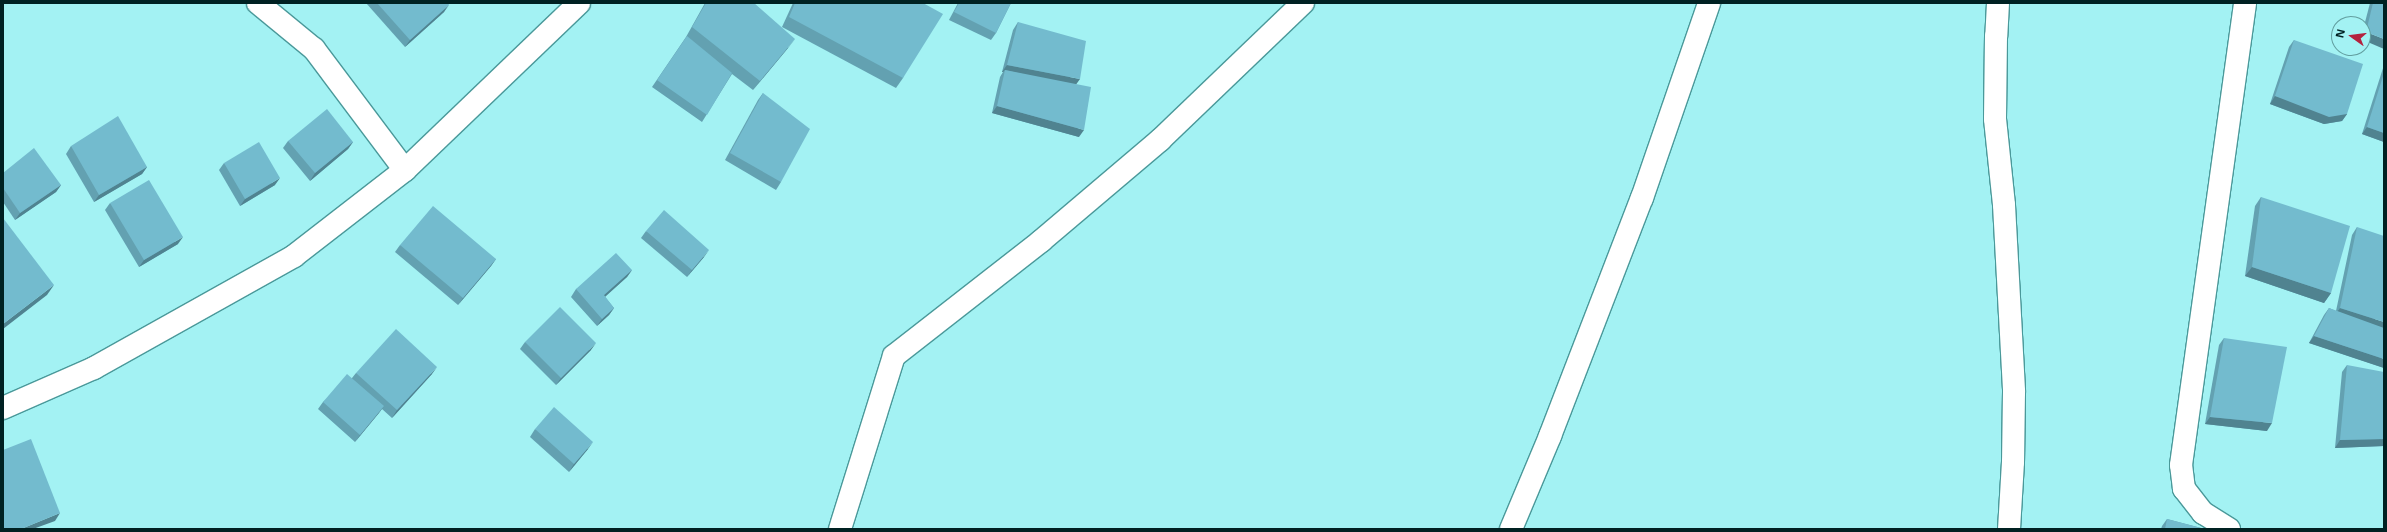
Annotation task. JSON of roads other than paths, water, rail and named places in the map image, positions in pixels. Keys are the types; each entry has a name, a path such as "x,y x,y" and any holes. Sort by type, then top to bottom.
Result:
{"street":[{"path":"258,3 314,49 405,170"},
{"path":"3,408 94,368 294,256 405,170 579,3"},
{"path":"840,529 894,356 1041,241 1160,140 1303,3"},
{"path":"1511,529 1550,436 1642,198 1709,3"},
{"path":"1998,3 1995,119 2004,205 2014,392 2009,529"},
{"path":"2229,529 2203,513 2184,489 2181,465 2245,3"}]}
